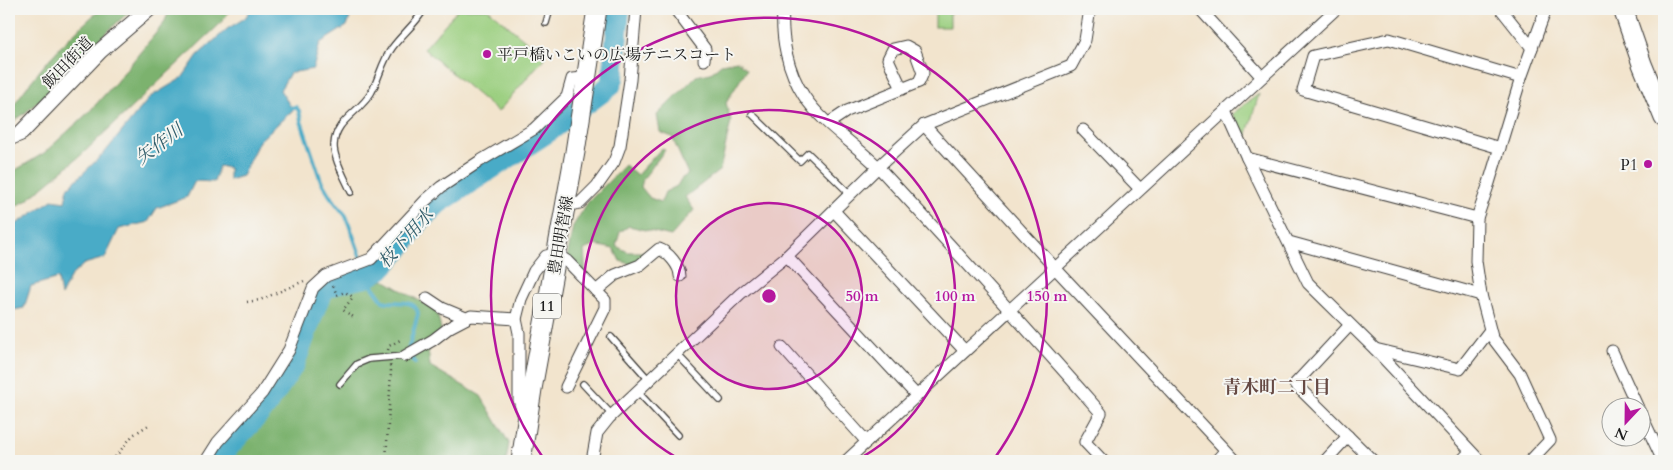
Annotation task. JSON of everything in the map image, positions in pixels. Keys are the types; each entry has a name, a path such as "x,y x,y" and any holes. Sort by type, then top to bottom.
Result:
{"main road":[{"name":"豊田明智線","path":"521,461 575,152 597,9"},
{"path":"1626,10 1642,64 1664,118"}],"street":[{"name":"飯田街道","path":"9,138 21,133 100,52 149,9"},
{"path":"565,206 580,203 596,186 614,162 620,146 630,80 636,9"},
{"path":"675,9 705,49 704,60"},
{"path":"783,9 782,22 786,54 804,95 829,123 878,167 1010,310 1101,413 1085,442 1103,461"},
{"path":"592,461 597,433 612,415 740,294 787,256 924,125 1071,66 1085,40 1090,9"},
{"path":"1200,9 1262,77"},
{"path":"1501,9 1532,48"},
{"path":"1530,461 1550,440 1520,374 1492,337 1481,295 1476,261 1476,218 1521,78 1546,9"},
{"path":"846,461 1226,112 1302,40 1329,11"},
{"path":"1313,56 1389,39 1521,78"},
{"path":"1302,40 1313,56"},
{"path":"1313,56 1303,90 1500,148"},
{"path":"206,461 218,442 262,393 289,350 313,288 326,276 362,263 441,187 534,129 567,97 572,79 585,81"},
{"path":"829,123 847,111 902,89"},
{"path":"1226,112 1308,283 1375,348 1480,461"},
{"path":"924,125 1236,461"},
{"path":"1083,130 1140,190"},
{"path":"1247,158 1476,218"},
{"path":"834,211 965,351"},
{"path":"1289,242 1481,295"},
{"path":"596,291 615,274 640,265 659,249 664,250 678,266 681,272 680,276"},
{"path":"527,422 522,413 520,400 519,333 516,319 521,298 534,271 546,256 556,254 567,261 605,300 605,308 566,387"},
{"path":"787,256 917,396"},
{"path":"427,298 442,308 466,318"},
{"path":"409,354 434,340 450,327 471,316 516,319"},
{"path":"1350,325 1295,384 1373,461"},
{"path":"1375,348 1460,369 1490,330"},
{"path":"782,347 867,442"},
{"path":"1612,351 1633,398"},
{"path":"1650,433 1663,461"},
{"path":"1325,461 1348,436"},
{"path":"1216,461 1225,451"},
{"path":"1461,461 1470,452"}],"lane":[{"path":"351,192 333,148 337,130 366,100 371,93 386,57 399,39 415,23 424,9"},
{"path":"546,24 550,9"},
{"path":"752,114 800,161 808,153 850,194"},
{"path":"611,337 650,380"},
{"path":"340,384 357,364 369,360 409,354"},
{"path":"677,354 720,400"},
{"path":"583,384 612,415"},
{"path":"637,391 678,435"}],"path":[{"path":"247,302 260,300 315,276 326,276"},
{"path":"336,295 345,292 352,297 343,310 355,318"},
{"path":"386,461 391,371 387,353 389,346 402,339"},
{"path":"112,461 133,435 150,424"}],"green space":[{"path":"101,9 132,9 65,71 43,97 9,125 9,109 54,54"},
{"path":"170,9 231,9 221,23 80,156 26,201 9,210 9,174 44,153 89,112 164,23"},
{"path":"458,9 488,9 545,57 498,112 424,49"},
{"path":"935,9 950,9 950,27 935,27"},
{"path":"737,61 747,69 726,103 731,121 720,170 685,197 694,210 671,236 629,226 620,232 616,246 628,252 645,252 647,258 634,265 620,261 614,249 595,245 584,250 586,278 567,258 573,226 588,202 625,165 637,175 662,148 665,150 643,179 641,187 650,198 661,202 665,192 677,186 681,179 688,174 672,137 660,132 657,115 696,76 711,73 721,64"},
{"path":"1259,94 1245,140 1232,114"},
{"path":"384,280 437,311 441,330 428,348 430,366 481,396 509,443 506,461 229,461 239,446 269,415 283,396 302,357 320,301 325,294 335,287 373,284"}],"water":[{"name":"矢作川","path":"251,9 353,9 347,26 320,43 313,69 290,73 280,90 293,110 259,141 242,176 229,180 229,168 219,166 214,182 195,181 187,197 157,208 148,222 119,229 105,258 84,264 71,276 61,296 58,278 31,286 24,308 9,311 9,229 52,200 65,202 68,188 106,151 150,97 182,78 198,55 227,29 245,18"}],"waterway":[{"name":"枝下用水","path":"219,461 229,446 266,406 294,364 317,302 324,289 340,282 367,277 380,269 398,250 419,221 438,203 549,131 610,86 613,78 619,9"},
{"path":"288,108 296,107 299,111 321,181 346,216 370,283 383,301 409,303 416,309 418,314 409,347 415,363"}],"place":[{"name":"平戸橋いこいの広場テニスコート","path":"487,54"},
{"name":"P1","path":"1648,164"}],"district":[{"name":"青木町二丁目","path":"1277,387"}]}
